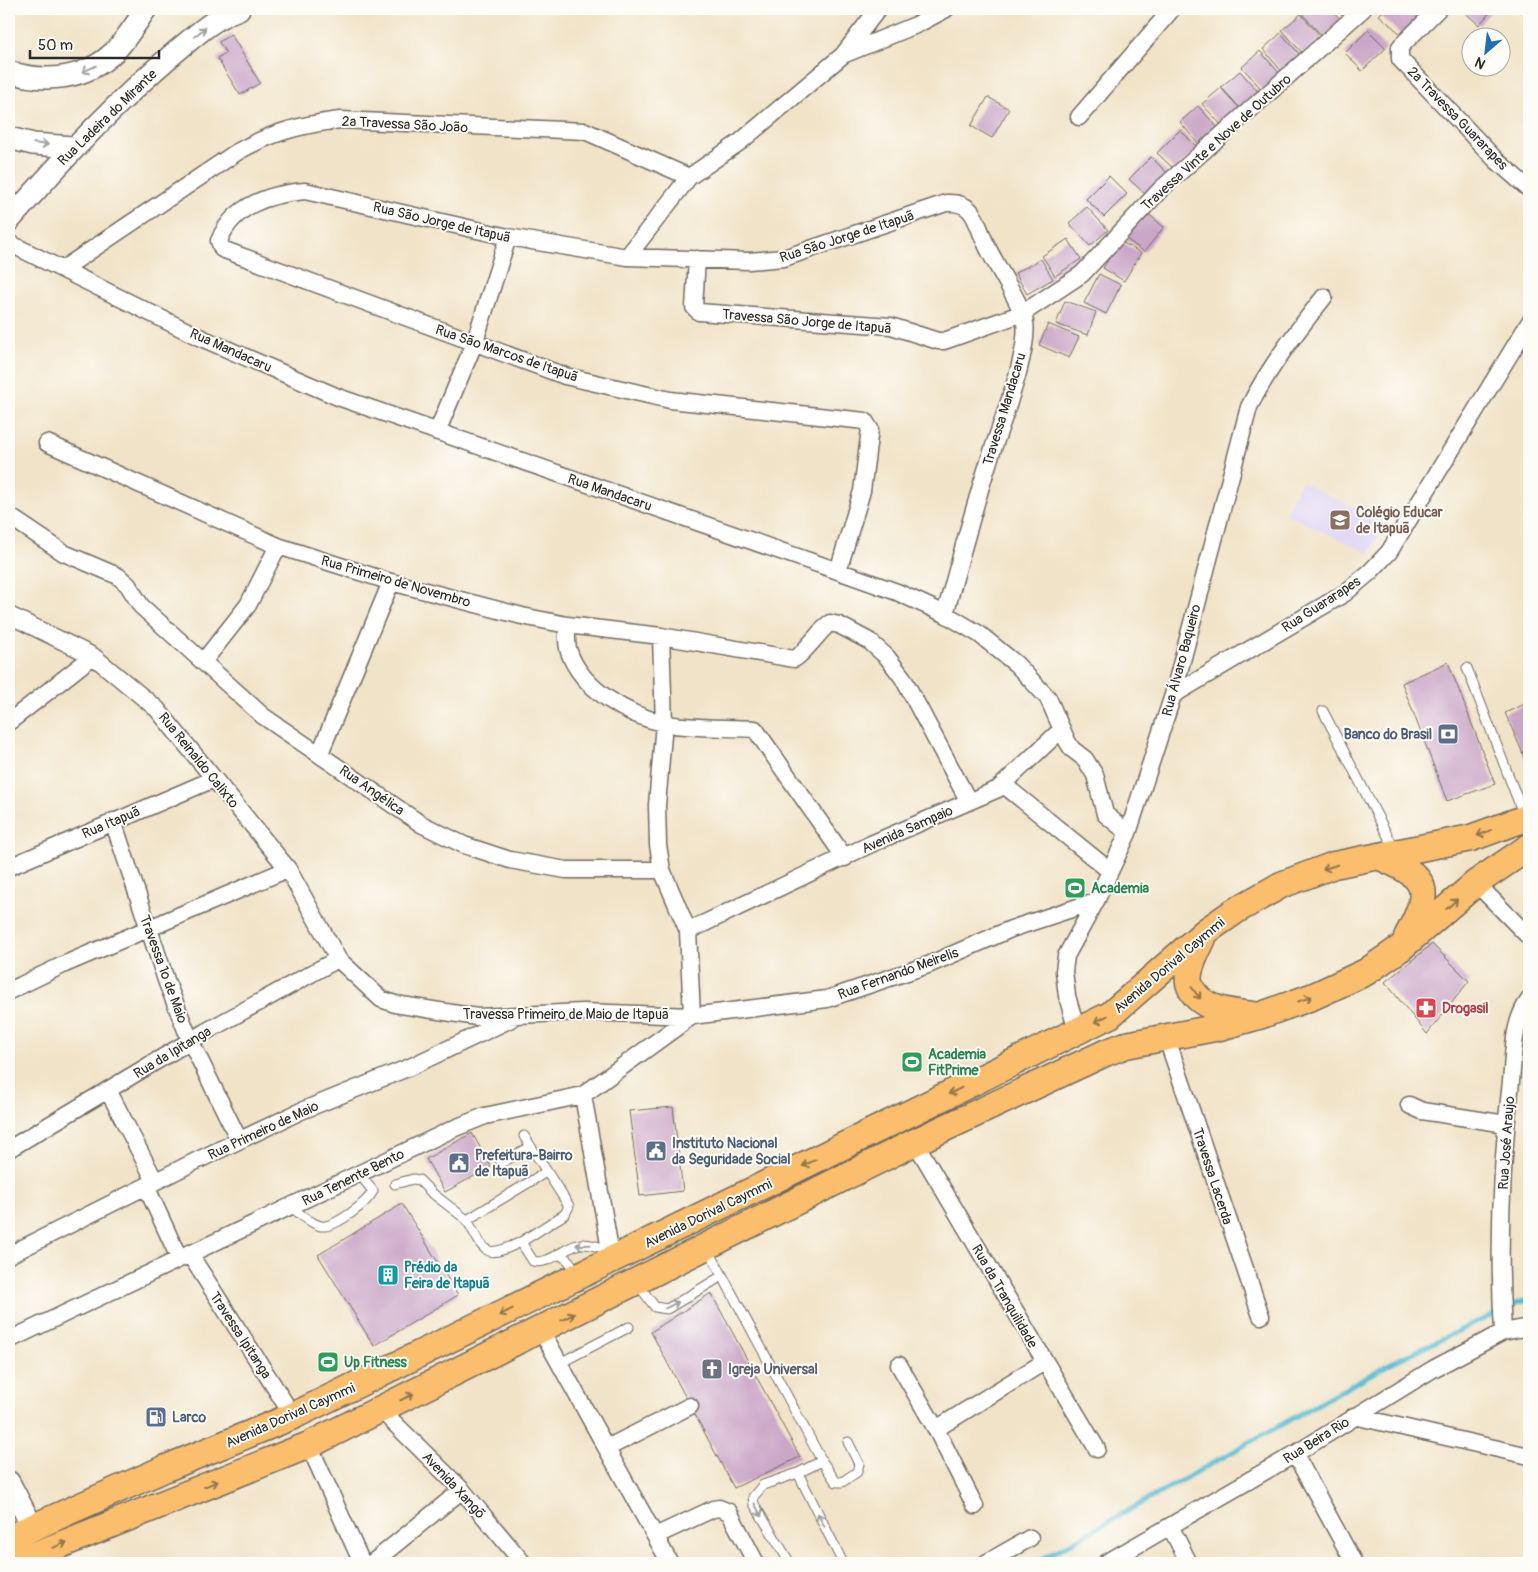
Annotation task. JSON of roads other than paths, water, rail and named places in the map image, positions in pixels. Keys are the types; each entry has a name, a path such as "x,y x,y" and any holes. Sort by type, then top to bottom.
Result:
{"main road":[{"name":"Avenida Dorival Caymmi","path":"9,1538 164,1469 293,1416 575,1278 611,1255 1110,1015 1205,932 1235,911 1281,885 1334,865 1471,838 1527,818"},
{"path":"15,1563 309,1445 915,1142 1104,1053 1126,1045 1220,1027 1259,1016 1314,996 1366,972 1402,947 1476,883 1529,847"},
{"path":"1387,854 1410,871 1419,881 1424,902 1402,947"},
{"path":"1205,932 1190,970 1189,983 1196,994 1206,1004 1220,1010 1259,1016"}],"street":[{"path":"9,72 44,78 65,77 84,72 101,63 115,51 146,9"},
{"path":"626,257 689,177 740,142 843,55 878,9"},
{"path":"843,55 916,25 946,9"},
{"path":"1079,116 1172,9"},
{"name":"Travessa Vinte e Nove de Outubro","path":"1023,313 1082,274 1160,190 1363,9"},
{"name":"2ª Travessa Guararapes","path":"1438,9 1400,47 1400,59 1496,160 1529,189"},
{"name":"Rua Ladeira do Mirante","path":"9,221 73,147 138,85 226,11"},
{"name":"2ª Travessa São João","path":"63,269 265,136 314,123 340,120 585,131 689,177"},
{"path":"9,138 33,144 73,147"},
{"name":"Rua São Jorge de Itapuã","path":"287,192 305,191 508,237 626,257 697,260 749,261 784,258 946,203 957,203 973,212"},
{"name":"Rua São Marcos de Itapuã","path":"287,192 263,200 236,214 228,222 218,245 222,250 344,293 474,344 565,376 670,400 865,421 870,428 864,484 838,571"},
{"name":"Travessa Mandacaru","path":"945,614 987,467 1017,372 1026,323 1023,313 998,270 973,212"},
{"path":"437,432 474,344 508,237"},
{"name":"Rua Mandacaru","path":"9,243 225,348 338,397 897,592 945,614 979,634 1016,664 1048,698 1072,749 1085,759 1095,775 1105,814 1128,833"},
{"name":"Travessa São Jorge de Itapuã","path":"697,260 694,307 699,312 891,326 938,341 944,341 1023,313"},
{"name":"Rua Álvaro Baqueiro","path":"1077,1031 1064,971 1066,956 1096,901 1128,833 1173,695 1250,406 1258,390 1289,344 1324,297"},
{"name":"Rua Guararapes","path":"1173,695 1345,593 1370,572 1389,552 1529,323"},
{"name":"Rua Primeiro de Novembro","path":"47,443 278,546 391,582 522,616 567,625 661,636 797,658 830,623 839,625 869,641 887,657 902,678 968,802"},
{"name":"Rua Angélica","path":"9,516 64,553 118,576 128,585 140,606 263,716 320,753 421,824 464,845 510,860 566,870 662,870"},
{"path":"203,662 248,605 278,546"},
{"path":"320,753 391,582"},
{"name":"Rua Reinaldo Calixto","path":"9,615 93,656 157,709 288,869 338,959"},
{"path":"567,625 569,651 580,671 612,702 636,714 664,723 755,729 845,858"},
{"path":"661,636 664,723 657,806 658,845 662,870 688,932 692,1016"},
{"path":"9,722 93,656"},
{"name":"Avenida Sampaio","path":"688,932 871,844 1004,785 1062,729"},
{"name":"Rua Itapuã","path":"9,867 214,779"},
{"path":"1004,785 1110,871"},
{"name":"Travessa 1º de Maio","path":"113,821 167,983 190,1040 239,1140"},
{"path":"9,991 65,964 288,869"},
{"path":"1476,883 1529,937"},
{"name":"Rua Fernando Meirelis","path":"692,1016 827,999 928,965 1011,929 1096,901"},
{"name":"Travessa Primeiro de Maio de Itapuã","path":"338,959 381,999 395,1004 477,1017 583,1012 692,1016"},
{"name":"Rua da Ipitanga","path":"9,1149 190,1040 338,959"},
{"name":"Rua José Araujo","path":"1503,1326 1500,1289 1500,1240 1506,1124 1517,1024 1529,1000"},
{"name":"Rua Primeiro de Maio","path":"9,1255 239,1140 301,1111 410,1067 485,1030 522,1015"},
{"name":"Rua Tenente Bento","path":"9,1340 184,1255 485,1116 583,1095 692,1016"},
{"name":"Travessa Lacerda","path":"1166,1036 1260,1316"},
{"name":"Travessa Ipitanga","path":"108,1090 184,1255 293,1416"},
{"path":"583,1095 611,1255"},
{"path":"1409,1105 1422,1111 1506,1124"},
{"name":"Rua da Tranquilidade","path":"915,1142 1097,1449"},
{"name":"Rua Beira Rio","path":"1106,1563 1171,1528 1295,1454 1503,1326 1529,1327"},
{"path":"542,1330 670,1563"},
{"path":"936,1428 1044,1362"},
{"path":"899,1366 936,1428 975,1506"},
{"path":"607,1448 690,1406"},
{"name":"Avenida Xangõ","path":"381,1410 462,1490 522,1563"},
{"path":"1354,1416 1529,1456"},
{"path":"309,1445 362,1563"},
{"path":"1295,1454 1358,1563"},
{"path":"9,1482 33,1528"},
{"path":"372,1563 462,1490"},
{"path":"655,1536 713,1509 725,1510 730,1512 756,1563"},
{"path":"1171,1528 1189,1563"},
{"path":"986,1563 1030,1538"}],"lane":[{"path":"1467,668 1527,818"},
{"path":"1323,711 1387,854"},
{"path":"395,1184 413,1179 419,1180 432,1193 467,1220 483,1248 499,1252 521,1242 568,1210 568,1202 546,1172 524,1136"},
{"path":"501,1163 531,1147"},
{"path":"467,1220 546,1172"},
{"path":"291,1207 315,1224 329,1225 369,1199 373,1191 360,1175"},
{"path":"521,1242 533,1261 541,1262 584,1243 611,1255"},
{"path":"707,1247 822,1461 836,1482 842,1482 857,1472 859,1464 848,1442"},
{"path":"558,1254 566,1258 574,1267 575,1278"},
{"path":"637,1282 655,1307 667,1309 722,1276"},
{"path":"560,1363 629,1327"},
{"path":"790,1563 754,1504 753,1497 763,1485 798,1473 822,1461"},
{"path":"798,1473 843,1563"}],"waterway":[{"path":"1035,1563 1391,1363 1520,1302 1529,1300"}],"place":[{"name":"Colégio Educar de Itapuã","path":"1340,520"},
{"name":"Banco do Brasil","path":"1448,734"},
{"name":"Academia","path":"1075,888"},
{"name":"Drogasil","path":"1426,1008"},
{"name":"Academia FitPrime","path":"912,1062"},
{"name":"Instituto Nacional da Seguridade Social","path":"656,1151"},
{"name":"Prefeitura-Bairro de Itapuã","path":"459,1163"},
{"name":"Prédio da Feira de Itapuã","path":"388,1275"},
{"name":"Up Fitness","path":"328,1362"},
{"name":"Igreja Universal","path":"712,1369"},
{"name":"Larco","path":"156,1417"}]}
